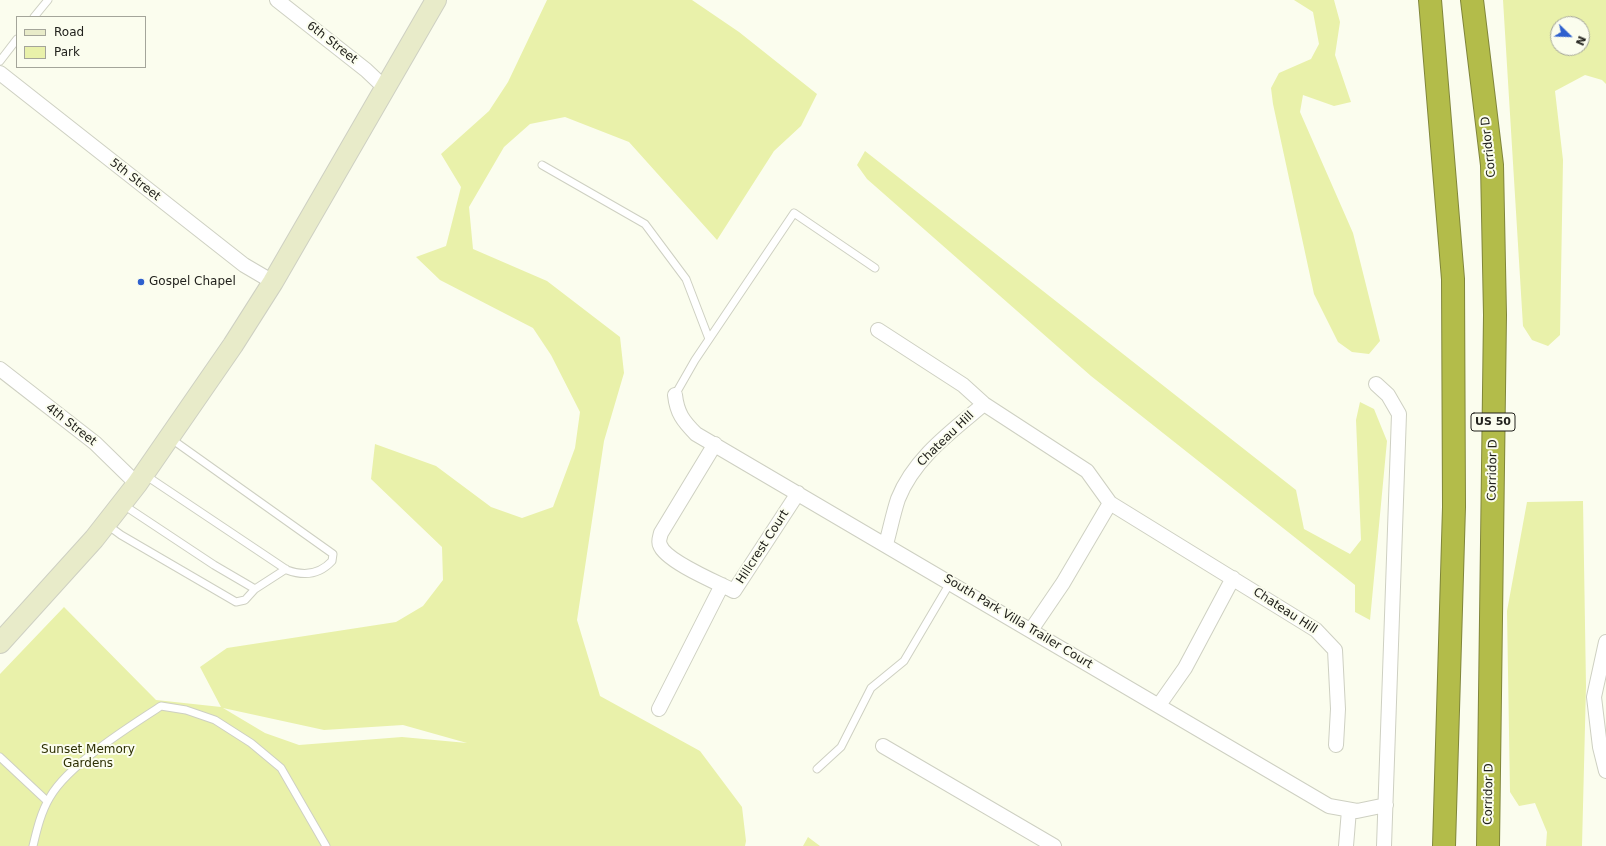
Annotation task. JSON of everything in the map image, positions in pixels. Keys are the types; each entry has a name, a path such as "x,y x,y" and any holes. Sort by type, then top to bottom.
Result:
{"highway":[{"name":"US 50","path":"1430,0 1453,278 1454,507 1444,846"},
{"name":"Corridor D","path":"1472,0 1492,165 1495,315 1488,846"}],"main road":[{"path":"0,643 106,524 141,479 170,438 233,345 273,282 436,0"}],"street":[{"name":"6th Street","path":"277,0 366,70 385,88"},
{"name":"5th Street","path":"0,73 244,265 273,282"},
{"name":"Chateau Hill","path":"878,330 963,385 984,404 1087,471 1110,503 1316,630 1335,650 1338,710 1336,745"},
{"name":"4th Street","path":"0,369 141,479"},
{"path":"1376,384 1388,395 1399,414 1384,846"},
{"name":"South Park Villa Trailer Court","path":"674,395 676,408 682,420 696,434 798,492 1329,806 1357,811 1386,805"},
{"name":"Chateau Hill","path":"886,544 898,499 913,471 935,446 984,404"},
{"name":"Hillcrest Court","path":"715,444 661,533 659,544 662,551 685,567 734,591 798,492"},
{"path":"1031,630 1063,583 1110,503"},
{"path":"1159,705 1185,668 1233,578"},
{"path":"659,709 722,585"},
{"path":"1606,642 1594,697 1600,747 1606,771"},
{"path":"883,746 1054,846"},
{"path":"1346,846 1349,810"}],"lane":[{"path":"35,16 48,0"},
{"path":"0,61 16,40"},
{"path":"542,166 645,224 686,279 709,339"},
{"path":"674,395 709,339 794,213 875,268"},
{"path":"141,479 286,569 306,574 319,571 332,561 333,554 170,438"},
{"path":"122,504 214,565 255,589"},
{"path":"106,524 120,535 236,602 244,600 255,589 286,569"},
{"path":"817,769 841,747 871,688 904,661 951,582"},
{"path":"33,846 47,801 70,771 161,706 186,710 215,720 251,743 281,768 326,846"},
{"path":"0,757 47,801"}],"green space":[{"name":"Sunset Memory Gardens","path":"547,0 692,0 739,32 817,94 801,126 774,151 717,240 629,142 565,117 530,124 504,147 469,207 473,249 547,281 620,337 624,373 604,441 577,620 600,696 700,751 742,807 746,841 745,846 0,846 0,674 64,607 156,700 221,707 200,667 227,648 396,622 423,606 443,580 442,547 371,479 375,444 436,466 491,507 522,518 553,507 575,448 580,412 551,355 533,328 440,280 416,257 446,246 461,187 441,154 489,111 508,82","holes":["223,708 324,730 403,725 467,743 402,737 299,745 265,733"]},
{"path":"1294,0 1334,0 1340,22 1335,55 1351,102 1334,106 1303,95 1300,112 1353,233 1380,341 1369,354 1352,352 1338,342 1314,294 1273,104 1271,88 1279,73 1311,59 1319,44 1313,12"},
{"path":"1503,0 1606,0 1606,84 1602,80 1585,75 1555,91 1563,160 1560,335 1548,346 1532,340 1523,326"},
{"path":"865,151 1296,490 1304,529 1350,554 1361,540 1356,420 1360,402 1374,409 1387,441 1370,620 1355,612 1355,585 1091,376 867,179 857,165"},
{"path":"1583,501 1586,686 1582,846 1546,846 1547,832 1535,803 1519,806 1510,792 1507,611 1527,502"},
{"path":"808,837 820,846 803,846"}],"place":[{"name":"Gospel Chapel","path":"141,282"}]}
